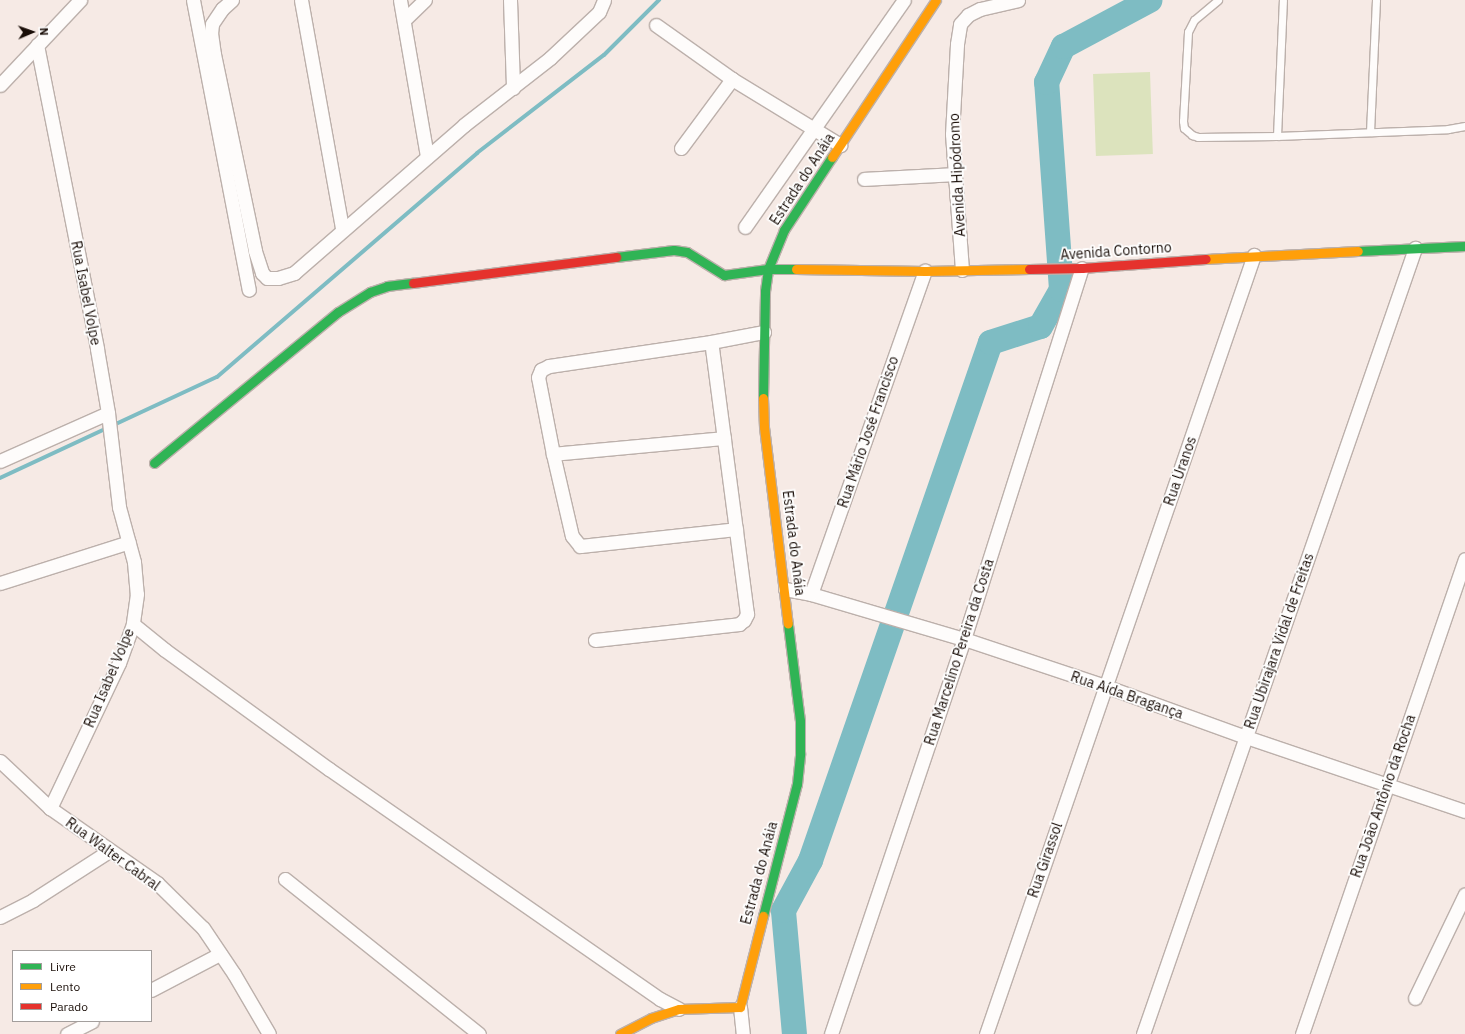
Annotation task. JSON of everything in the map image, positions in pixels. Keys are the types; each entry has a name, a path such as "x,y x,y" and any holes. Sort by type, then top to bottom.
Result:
{"street":[{"path":"0,85 80,0"},
{"path":"193,0 249,290"},
{"path":"232,0 216,16 212,24 211,33 254,251 262,273 267,278 278,278 294,272 464,125 550,58 599,12 604,0"},
{"path":"301,0 342,229"},
{"path":"400,0 427,157"},
{"path":"404,20 425,0"},
{"path":"510,0 513,88"},
{"path":"745,226 904,0"},
{"name":"Estrada do Anáia","path":"740,1007 798,784 800,753 800,721 764,427 762,376 768,269 784,230 936,0"},
{"name":"Avenida Hipódromo","path":"962,270 952,134 956,44 960,24 968,15 980,8 1018,0"},
{"path":"656,25 732,79 813,130 840,145"},
{"name":"Rua Isabel Volpe","path":"37,45 96,341 108,412 119,507 136,570 136,594 133,624 119,663 50,808"},
{"path":"681,148 732,79"},
{"path":"864,180 955,174"},
{"name":"Avenida Contorno","path":"154,463 338,312 370,292 382,288 674,250 687,252 715,271 724,275 768,269 925,271 1079,268 1254,256 1465,246"},
{"name":"Rua Ubirajara Vidal de Freitas","path":"1143,1034 1415,248"},
{"name":"Rua Uranos","path":"1105,686 1254,256"},
{"name":"Rua Marcelino Pereira da Costa","path":"832,1034 964,639 1079,268"},
{"name":"Rua Mário José Francisco","path":"811,594 925,271"},
{"path":"736,529 580,546 572,536 552,454 538,377 541,370 549,366 711,342 764,332"},
{"path":"595,640 739,624 744,620 747,614 711,342"},
{"path":"0,462 108,412"},
{"path":"552,454 724,438"},
{"path":"0,583 129,542"},
{"name":"Rua João Antônio da Rocha","path":"1302,1034 1386,785 1465,559"},
{"name":"Rua Aída Bragança","path":"785,589 811,594 911,625 964,639 1105,686 1246,738 1465,811"},
{"path":"133,624 165,650 329,769 660,1000 679,1009"},
{"name":"Rua Girassol","path":"986,1034 1105,686"},
{"name":"Rua Walter Cabral","path":"0,762 50,808 109,851 157,883 203,928 234,974 269,1034"},
{"path":"0,917 33,900 109,851"},
{"path":"285,879 479,1034"},
{"path":"1415,998 1465,894"},
{"path":"152,989 220,954"},
{"path":"620,1034 651,1018 679,1009 740,1007 743,1034"},
{"path":"67,1034 90,1022"}],"lane":[{"path":"1218,0 1202,12 1190,26 1183,121 1184,128 1192,135 1198,137 1277,136 1448,129 1465,126"},
{"path":"1277,136 1283,0"},
{"path":"1370,132 1376,0"}],"green space":[{"path":"1150,72 1153,154 1096,156 1093,74"}],"waterway":[{"path":"0,478 217,377 477,153 604,55 659,0"},
{"path":"794,1034 783,910 810,860 990,342 1040,326 1061,289 1046,82 1063,46 1149,0"}],"traffic: fast":[{"path":"763,398 765,291 768,269 784,230 832,157"},
{"path":"1358,251 1465,246"},
{"path":"616,257 674,250 687,252 724,275 768,269 796,269"},
{"path":"154,463 338,312 370,292 387,286 413,283"},
{"path":"763,916 797,784 800,753 800,721 788,624"}],"traffic: slow":[{"path":"832,157 936,0"},
{"path":"1206,259 1358,251"},
{"path":"796,269 925,271 1029,269"},
{"path":"763,398 764,427 788,624"},
{"path":"620,1034 651,1018 679,1009 740,1007 763,916"}],"traffic: jam":[{"path":"413,283 616,257"},
{"path":"1029,269 1082,268 1206,259"}]}
